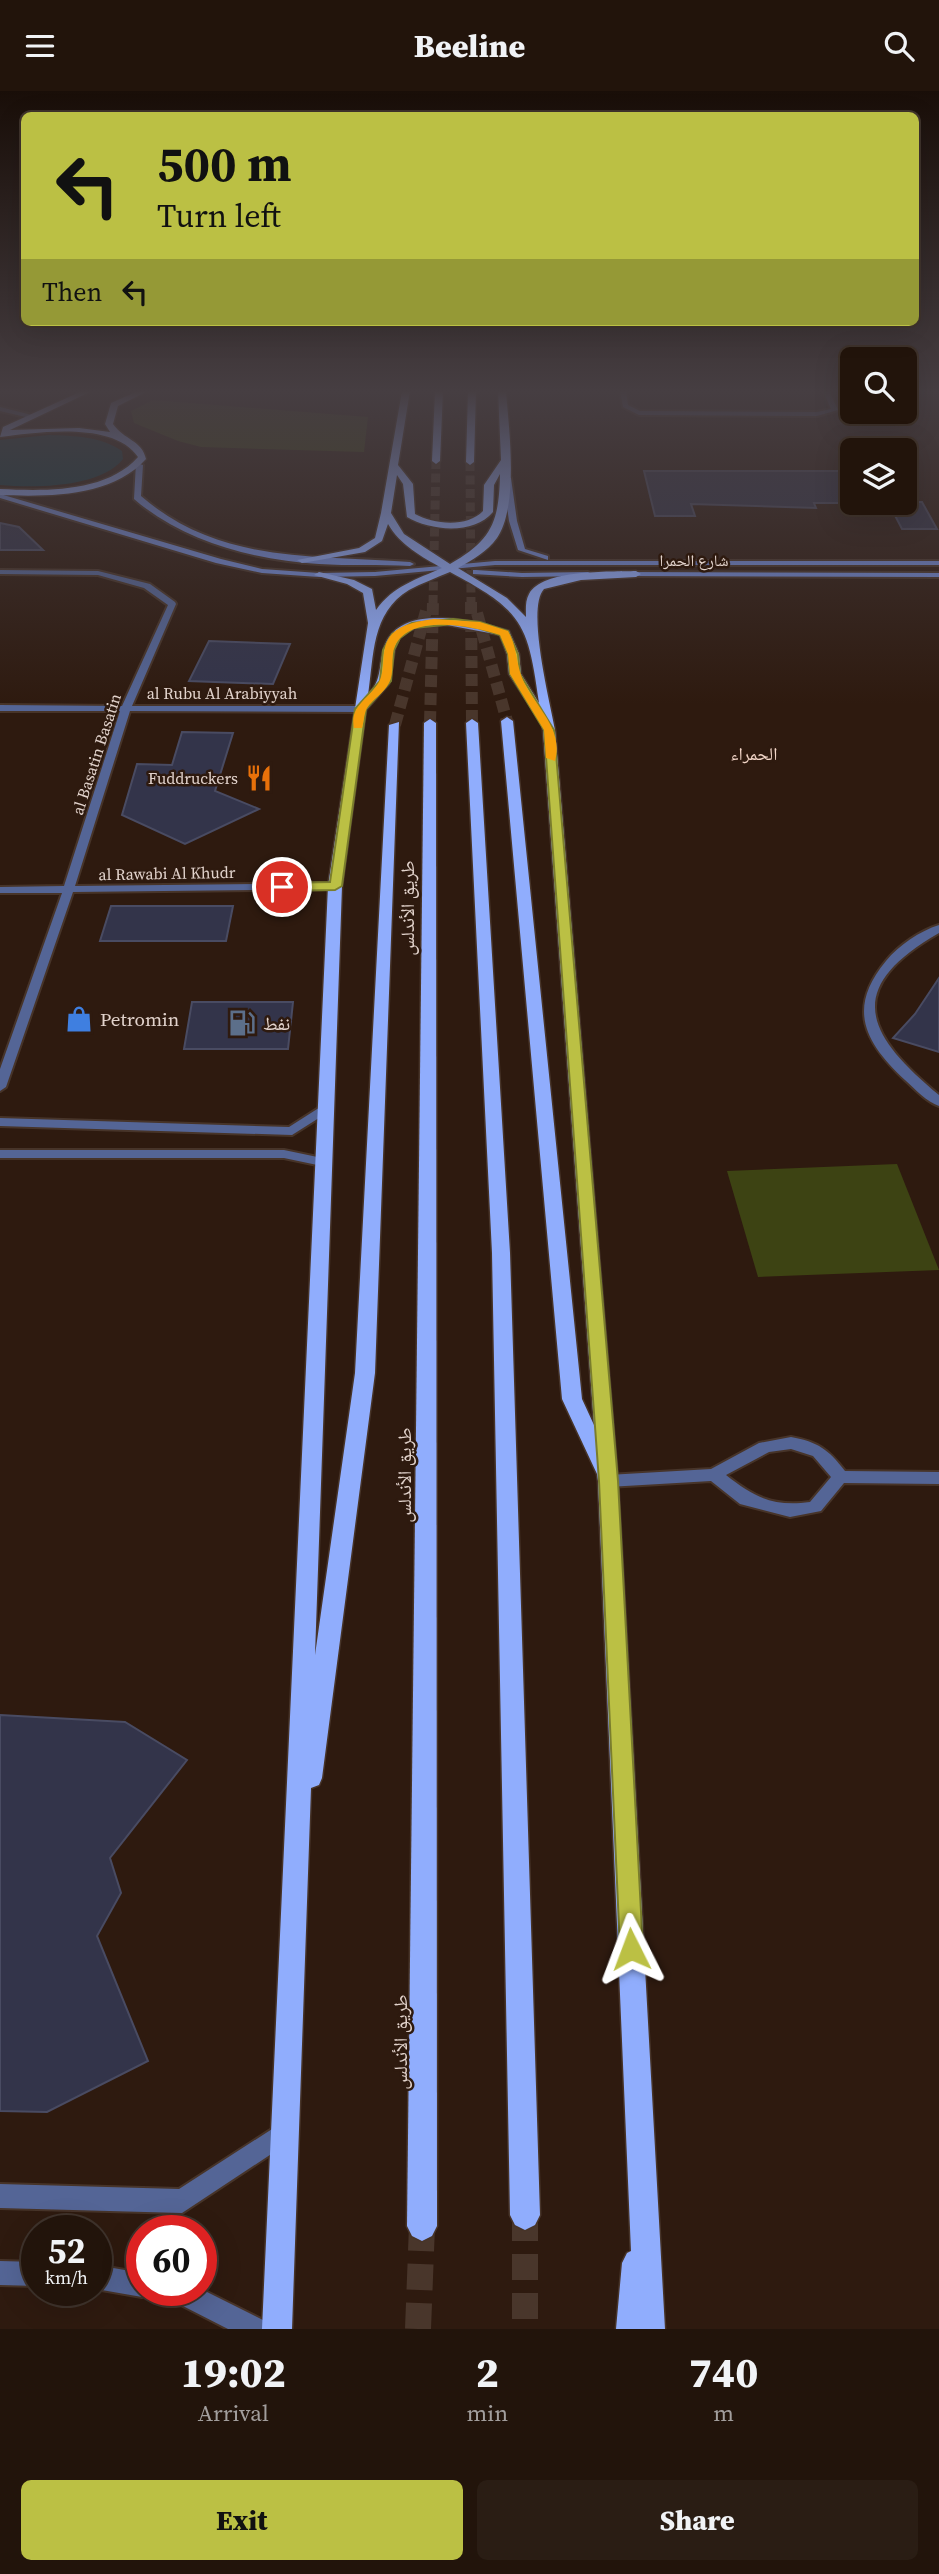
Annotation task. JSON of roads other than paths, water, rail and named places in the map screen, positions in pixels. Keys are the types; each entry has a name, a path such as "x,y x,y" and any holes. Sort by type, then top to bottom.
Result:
{"main road":[{"name":"شارع الحمرا","path":"5,495 219,561 262,571 319,575 495,563 939,563"},
{"name":"شارع الحمرا","path":"137,495 151,512 174,525 260,553 302,560 392,562 522,575 939,575"},
{"path":"302,560 362,550 379,540 389,495"},
{"path":"409,495 410,515 418,521 459,524 479,521 488,512 489,495"},
{"path":"373,623 391,598 412,584 450,568 481,549 496,532 501,495"},
{"path":"510,495 513,521 522,550 553,559 634,562"},
{"path":"386,513 399,534 497,595 516,610 531,633"},
{"path":"636,574 572,578 538,588 532,597 531,633 549,730 608,1481 650,2329"},
{"path":"277,2329 335,886 373,623 368,591 350,582 319,575"},
{"path":"361,709 385,681 388,650 396,636 412,626 453,621 480,625 505,633 513,654 515,674 549,730"},
{"path":"507,721 572,1399 608,1481"},
{"name":"طريق الأندلس","path":"422,2226 430,723"},
{"path":"472,723 501,1253 525,2215"},
{"path":"296,1877 365,1373 395,725"},
{"path":"631,2329 643,2197"},
{"path":"643,2197 656,2329"}],"street":[{"name":"al Basatin Basatin","path":"0,572 98,573 147,586 172,604 126,708 68,890 0,1087"},
{"name":"al Rubu Al Arabiyyah","path":"0,708 361,709"},
{"name":"al Rawabi Al Khudr","path":"0,890 335,886"},
{"path":"939,929 899,953 877,978 867,1009 876,1040 907,1076 939,1102"},
{"path":"0,1122 292,1131 325,1108"},
{"path":"0,1154 284,1154 323,1162"},
{"path":"608,1481 714,1475 756,1449 786,1441 820,1452 840,1477"},
{"path":"714,1475 746,1500 790,1511 815,1507 840,1477"},
{"path":"840,1477 939,1478"},
{"path":"0,2196 181,2201 287,2130"},
{"path":"0,2273 21,2274"},
{"path":"209,2306 254,2329"}],"tunnel":[{"path":"433,604 435,495"},
{"path":"470,495 471,604"},
{"path":"430,723 433,602"},
{"path":"471,602 472,723"},
{"path":"395,725 426,611"},
{"path":"477,613 507,721"},
{"path":"525,2215 525,2329"},
{"path":"418,2329 422,2226"}],"place":[{"name":"Fuddruckers","path":"259,778"},
{"name":"Petromin","path":"79,1019"},
{"name":"نفط","path":"242,1023"}],"district":[{"name":"الحمراء","path":"754,753"}]}
